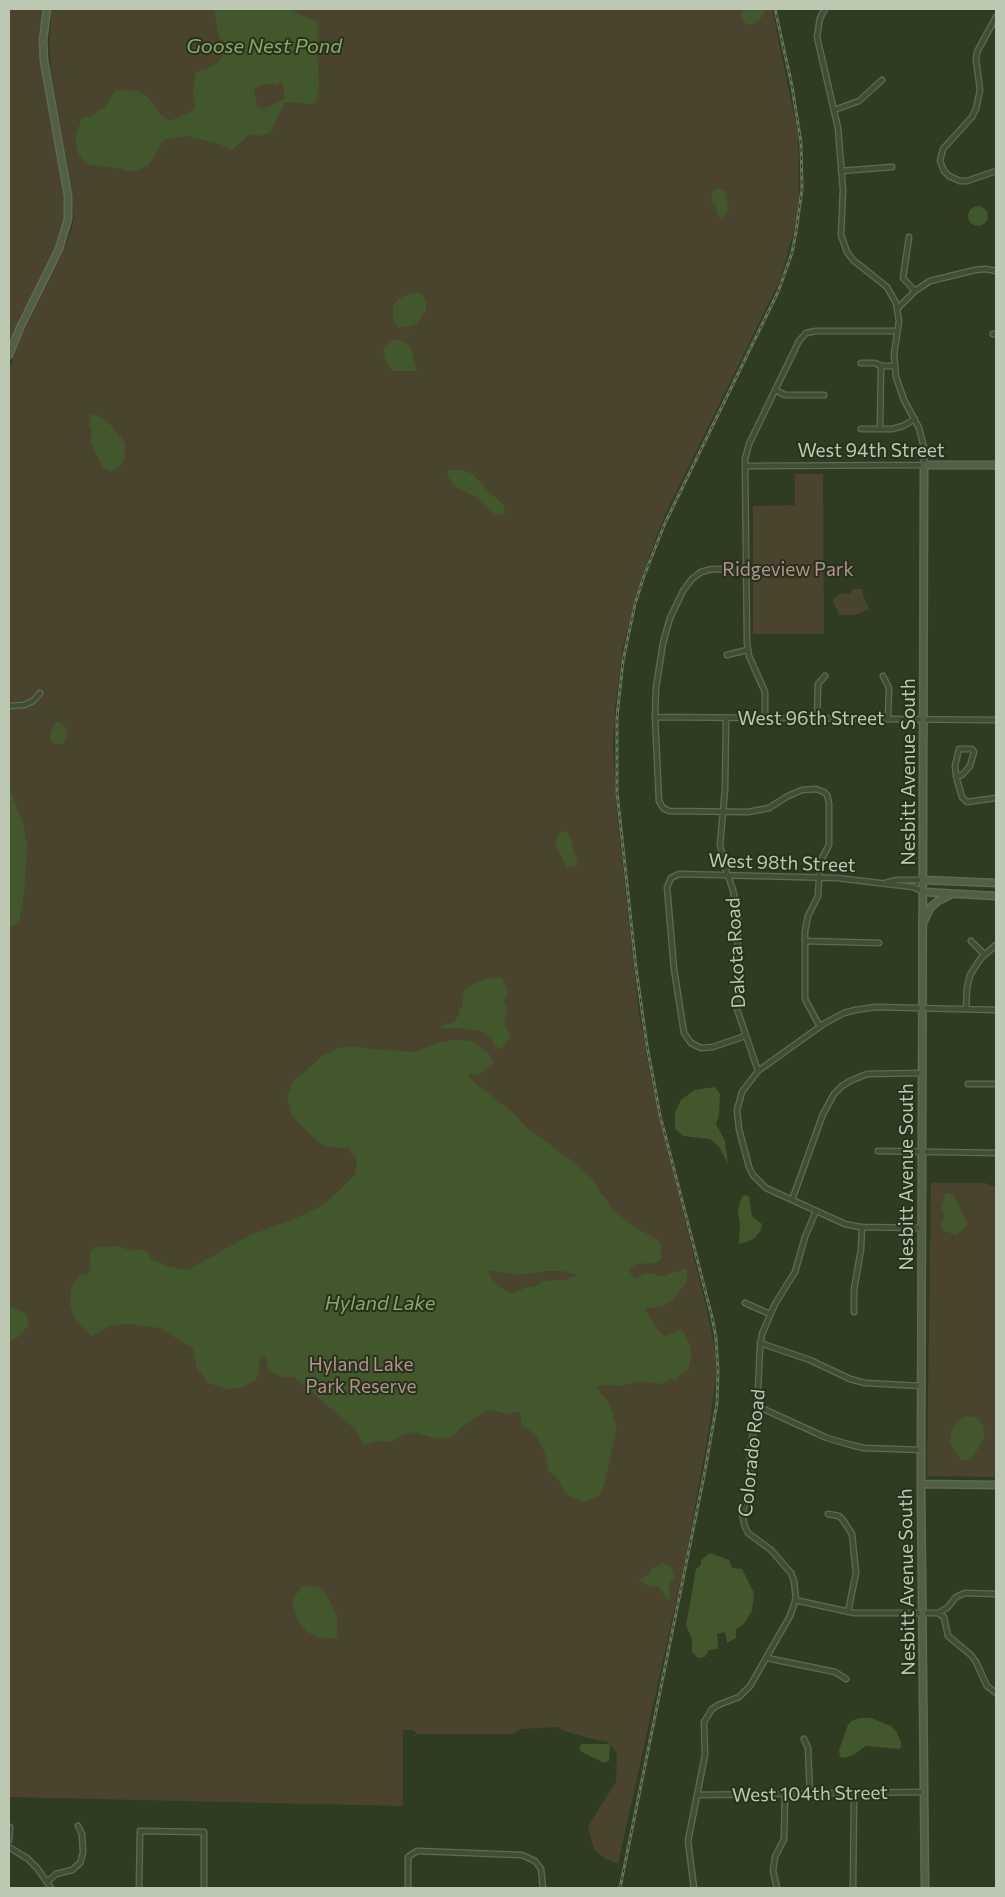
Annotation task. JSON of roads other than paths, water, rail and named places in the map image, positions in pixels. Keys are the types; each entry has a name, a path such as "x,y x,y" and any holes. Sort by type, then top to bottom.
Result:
{"street":[{"path":"9,355 20,328 59,249 68,219 68,196 44,60 43,40 47,9"},
{"path":"825,9 820,18 817,37 838,128 842,197 840,226 843,244 853,260 876,277 892,295 898,308 899,321 894,366 899,389 915,419 922,438 924,465"},
{"path":"996,17 977,52 976,59 980,90 976,109 972,117 944,148 940,161 944,171 949,176 960,181 967,181 996,171"},
{"path":"834,110 859,101 882,80"},
{"path":"841,171 892,166"},
{"path":"909,237 903,278 915,291"},
{"path":"898,308 915,291 930,281 953,274 986,269 996,271"},
{"path":"765,718 765,692 747,650 745,466 748,444 799,340 806,333 816,330 897,331"},
{"path":"861,363 894,366"},
{"path":"880,429 881,366"},
{"path":"775,390 785,394 824,395"},
{"path":"861,428 898,428 915,419"},
{"name":"Nesbitt Avenue South","path":"924,465 921,1484 925,1612 925,1888"},
{"name":"West 94th Street","path":"745,466 996,465"},
{"path":"746,570 712,570 701,572 683,591 670,618 663,643 656,688 655,717 659,801 662,808 669,811 755,812 795,792 810,789 824,792 829,799 829,846 820,862 818,896 806,923 805,942 805,999 820,1027"},
{"path":"727,655 747,650"},
{"path":"817,719 818,684 825,676"},
{"path":"883,676 889,688 888,720"},
{"path":"9,706 24,706 33,701 40,693"},
{"name":"West 96th Street","path":"655,717 996,720"},
{"name":"Dakota Road","path":"726,718 726,790 720,845 733,890 738,918 737,1009 758,1071"},
{"path":"956,776 962,775 970,766 974,752 972,749 959,748 955,766 956,776 964,801 996,798"},
{"name":"West 98th Street","path":"745,1036 713,1047 701,1048 690,1043 684,1033 674,969 668,887 670,878 679,874 819,878 884,883 924,892 996,896"},
{"name":"West 98th Street","path":"884,883 897,880 996,883"},
{"path":"924,922 930,908 938,901 953,894"},
{"path":"971,941 984,954"},
{"path":"805,942 879,943"},
{"path":"966,1009 968,981 975,966 984,954 996,945"},
{"path":"922,1228 862,1227 845,1224 773,1192 759,1182 753,1175 746,1159 739,1129 737,1110 742,1092 758,1071 820,1027 844,1013 865,1008 996,1010"},
{"path":"792,1200 823,1114 842,1086 867,1074 923,1073"},
{"path":"968,1084 996,1084"},
{"path":"878,1151 996,1153"},
{"name":"Colorado Road","path":"795,1600 794,1581 786,1565 772,1550 753,1538 745,1527 742,1514 750,1490 750,1451 757,1406 760,1342 770,1314 795,1272 805,1237 816,1211"},
{"path":"854,1312 854,1290 862,1227"},
{"path":"745,1303 770,1314"},
{"path":"760,1342 810,1360 850,1379 864,1383 922,1386"},
{"path":"757,1406 827,1438 851,1445 864,1448 922,1450"},
{"path":"921,1484 996,1485"},
{"path":"828,1514 839,1516 852,1534 856,1554 856,1573 848,1612"},
{"path":"737,1529 745,1527"},
{"path":"694,1888 688,1841 705,1755 703,1729 709,1713 718,1705 739,1697 745,1692 790,1616 795,1600 848,1612 938,1612 947,1608 956,1597 965,1593 996,1594"},
{"path":"938,1612 944,1617 948,1636 971,1655 987,1686 996,1693"},
{"path":"766,1658 835,1672 846,1679"},
{"path":"704,1710 709,1713"},
{"path":"804,1739 808,1748 810,1794"},
{"name":"West 104th Street","path":"697,1795 924,1792"},
{"path":"853,1888 854,1793"},
{"path":"777,1888 773,1871 775,1857 784,1839 785,1794"},
{"path":"48,1882 56,1874 72,1870 80,1863 83,1853 82,1834 78,1826"},
{"path":"9,1840 10,1827"},
{"path":"139,1888 140,1831 204,1832 204,1888"},
{"path":"9,1848 28,1859 51,1888"},
{"path":"408,1888 408,1862 410,1854 418,1851 522,1854 535,1861 542,1869 543,1888"}],"water":[{"name":"Goose Nest Pond","path":"214,9 289,9 317,22 319,32 315,49 318,60 319,84 316,102 310,104 285,102 270,133 259,136 250,134 232,150 219,144 188,136 163,141 149,165 131,172 86,164 78,153 75,137 82,118 89,117 105,107 116,90 137,91 149,98 160,114 169,121 193,111 195,106 193,95 195,72 207,69 221,60 226,43 219,38","holes":["280,82 283,84 285,98 268,107 257,108 254,88 269,83 276,85"]},
{"path":"742,9 767,9 762,17 753,24 747,25 741,17"},
{"path":"718,188 725,191 729,211 721,219 715,210 717,209 716,205 711,202 713,191"},
{"path":"978,206 985,209 988,216 985,223 978,226 971,223 968,216 971,209"},
{"path":"412,293 421,293 423,295 426,300 426,310 417,324 399,328 393,319 393,305 400,298"},
{"path":"392,340 402,341 410,346 417,371 392,371 385,359 383,348"},
{"path":"91,414 108,422 124,441 126,447 124,460 117,469 111,471 103,468 93,447 90,440 92,430 89,425"},
{"path":"449,470 462,470 473,474 504,505 505,513 497,515 477,498 456,487 447,476"},
{"path":"57,722 62,723 67,730 66,740 62,744 54,744 50,739 51,731"},
{"path":"9,790 23,824 27,844 24,893 19,922 9,928"},
{"path":"566,831 571,839 577,861 577,865 573,867 567,867 555,843 560,832"},
{"path":"500,977 505,982 508,992 504,1002 507,1009 504,1023 510,1034 509,1040 500,1050 494,1045 491,1038 482,1031 459,1028 442,1029 440,1026 454,1022 458,1016 462,1007 464,991 469,986 484,980"},
{"name":"Hyland Lake","path":"453,1040 473,1041 490,1055 493,1064 483,1072 477,1075 470,1074 469,1077 510,1110 530,1131 570,1159 595,1182 613,1210 634,1227 655,1238 660,1243 662,1258 656,1263 636,1264 629,1269 635,1279 643,1274 649,1273 667,1277 666,1274 682,1271 685,1268 687,1270 687,1282 672,1301 661,1307 646,1308 645,1310 659,1332 666,1336 680,1329 685,1334 690,1346 691,1358 688,1370 679,1375 676,1380 670,1379 662,1384 637,1381 623,1386 600,1385 597,1387 609,1402 617,1428 604,1486 598,1497 583,1502 566,1494 557,1478 548,1471 545,1453 536,1435 523,1426 520,1421 522,1418 519,1411 508,1414 492,1410 483,1413 463,1426 453,1436 444,1438 434,1438 414,1432 400,1436 391,1442 377,1441 364,1445 355,1429 294,1377 283,1377 268,1370 265,1356 260,1357 258,1374 254,1381 240,1388 226,1389 208,1383 197,1368 193,1349 160,1328 128,1324 110,1326 92,1336 75,1320 70,1306 71,1287 81,1274 86,1276 91,1270 89,1253 95,1247 119,1246 131,1251 139,1249 148,1252 151,1259 170,1267 188,1270 248,1236 301,1216 325,1204 355,1175 357,1159 348,1148 327,1147 316,1140 292,1116 287,1096 294,1080 322,1056 339,1048 351,1046 416,1052 437,1043","holes":["490,1270 517,1275 545,1271 563,1271 578,1275 564,1280 542,1281 536,1286 526,1287 515,1293 507,1292 493,1281 489,1273"]},
{"path":"715,1087 720,1094 719,1114 716,1124 725,1141 728,1164 719,1147 710,1139 683,1136 675,1129 675,1112 681,1100 694,1090"},
{"path":"945,1194 953,1194 968,1225 956,1235 944,1231 941,1226 945,1215 941,1208"},
{"path":"743,1195 749,1196 752,1216 762,1224 761,1230 754,1239 739,1244 740,1224 738,1212"},
{"path":"9,1306 26,1314 29,1325 18,1337 9,1342"},
{"path":"965,1416 976,1417 983,1425 985,1436 973,1457 967,1461 960,1459 950,1443 951,1432 955,1424"},
{"path":"710,1553 729,1560 732,1568 742,1569 754,1593 752,1611 743,1625 736,1629 736,1638 727,1643 725,1632 717,1634 718,1649 709,1650 705,1657 698,1658 692,1652 692,1640 686,1625 696,1569 701,1565 701,1560"},
{"path":"663,1563 671,1566 674,1577 669,1585 671,1599 667,1600 659,1587 651,1587 639,1580 649,1574 652,1568"},
{"path":"302,1586 319,1587 326,1593 337,1617 337,1636 333,1639 319,1637 307,1632 297,1619 292,1601"},
{"path":"859,1718 871,1718 891,1726 896,1731 901,1747 899,1749 866,1746 855,1754 845,1758 840,1757 839,1750 848,1725 851,1721"},
{"path":"580,1745 610,1745 609,1761 604,1763 580,1751"}],"waterway":[{"path":"397,342 410,326"}],"railway":[{"path":"620,1888 704,1476 717,1403 718,1371 716,1338 712,1317 660,1115 647,1046 636,968 617,792 617,717 623,661 635,604 644,576 665,523 778,292 792,253 802,189 801,143 792,86 775,9"}],"park label":[{"name":"Ridgeview Park","path":"788,570"},
{"name":"Hyland Lake Park Reserve","path":"361,1376"}]}
